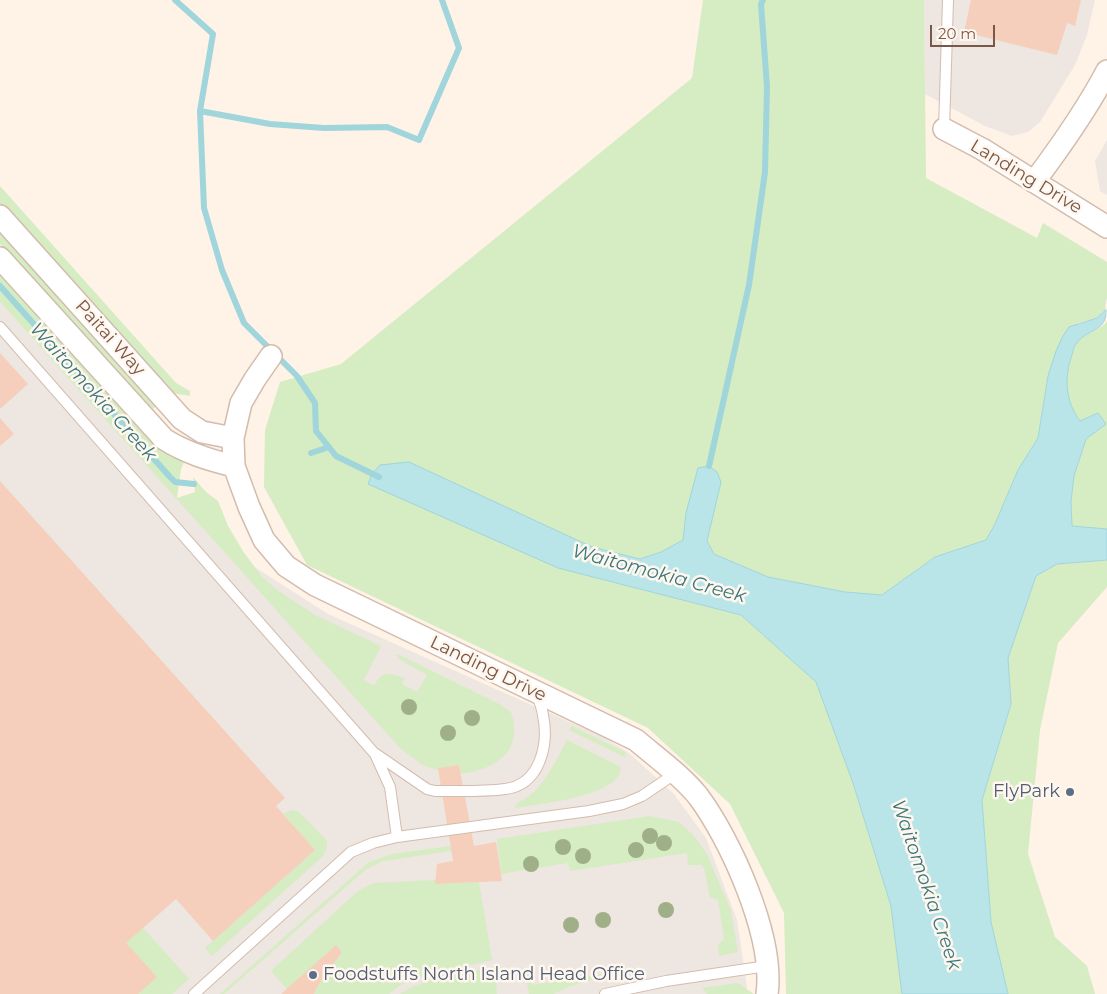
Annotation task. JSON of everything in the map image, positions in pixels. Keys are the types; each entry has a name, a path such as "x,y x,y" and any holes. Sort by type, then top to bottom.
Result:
{"street":[{"path":"1034,182 1065,142 1095,95 1107,71"},
{"name":"Landing Drive","path":"944,129 982,149 1107,227"},
{"name":"Paitai Way","path":"0,216 182,418 202,432 233,438"},
{"name":"Paitai Way","path":"0,258 164,439 177,447 205,458 234,466"},
{"name":"Landing Drive","path":"271,356 255,379 242,403 233,438 234,466 249,508 264,540 286,566 315,585 636,740 676,774 697,796 724,835 745,881 763,938 767,966 767,994"}],"lane":[{"path":"944,129 948,0"},
{"path":"0,327 375,754 426,789 435,791 507,789 522,784 536,772 544,751 543,716 536,692"},
{"path":"375,754 390,787 397,838"},
{"path":"194,994 350,852 373,843 397,838 590,811 623,804 642,796 676,774"},
{"path":"605,994 666,981 767,966"}],"shaded area":[{"path":"924,0 1095,0 1087,35 1075,65 1040,122 1028,132 1012,136 985,126 925,94"},
{"path":"1107,140 1107,195 1100,191 1095,161"},
{"path":"0,302 203,527 250,564 328,614 603,737 629,753 674,794 706,838 737,920 747,987 746,994 0,994"}],"green space":[{"path":"703,0 924,0 926,178 1037,238 1043,223 1107,262 1106,310 1097,318 1078,323 1048,376 1038,438 1018,470 995,524 986,540 935,557 882,595 845,592 768,577 714,554 707,541 721,482 686,513 683,540 661,552 640,559 592,547 558,568 741,615 816,682 853,783 891,906 902,994 786,994 784,913 730,804 648,728 307,565 264,487 265,430 280,382 341,364 692,78"},
{"path":"0,186 176,383 190,391 190,396 172,393 0,209"},
{"path":"0,232 156,406 153,409 138,398 0,244"},
{"path":"0,267 154,438 184,462 181,469 177,498 195,492 193,477 206,492 218,501 228,526 262,577 277,590 315,615 381,646 364,680 374,686 383,675 395,675 405,678 402,684 417,692 427,675 399,659 396,654 501,705 511,712 514,726 514,737 504,756 485,768 461,774 459,765 438,768 439,771 421,764 401,749 0,302"},
{"path":"1107,321 1107,529 1072,526 1071,501 1074,476 1086,439 1105,424 1098,413 1080,421 1071,405 1067,380 1069,363 1075,345 1083,337 1101,327"},
{"path":"1107,560 1107,587 1058,643 1040,730 1028,854 1055,937 1087,966 1095,994 1008,994 991,922 982,800 1011,705 1008,658 1036,576 1057,564"},
{"path":"572,726 625,752 626,758 569,730"},
{"path":"567,740 621,767 619,775 612,783 587,794 555,802 515,808 516,804 534,792 540,785 552,768"},
{"path":"293,810 299,812 327,841 327,847 323,856 212,956 205,948 315,850 283,813"},
{"path":"650,816 679,822 694,836 707,854 731,911 738,952 719,956 718,946 724,939 718,900 710,897 704,868 701,865 688,865 687,853 570,871 568,863 501,874 497,839"},
{"path":"451,846 451,851 383,861 365,870 224,994 220,994 369,862 392,854"},
{"path":"436,880 436,884 479,882 492,960 415,978 399,986 389,994 314,994 322,977 342,954 336,945 287,989 271,971 358,891 374,883"},
{"path":"143,928 189,979 172,994 138,994 126,943"},
{"path":"495,967 497,994 400,994 409,988 432,980"},
{"path":"529,971 532,985 617,972 571,986 553,994 529,994 525,973"},
{"path":"738,983 754,994 707,994 702,988"}],"water":[{"path":"1106,310 1100,327 1085,335 1075,346 1069,363 1067,389 1071,405 1080,421 1098,413 1106,424 1086,439 1074,476 1071,501 1072,526 1107,529 1107,560 1057,564 1036,576 1008,658 1011,704 982,800 991,922 1008,994 902,994 891,906 853,783 816,682 741,615 558,568 368,484 372,474 380,465 409,462 592,547 640,559 661,552 683,540 686,513 698,468 709,466 717,472 721,482 707,541 714,554 768,577 845,592 882,595 935,557 986,540 995,524 1018,470 1038,438 1048,376 1063,336 1069,327 1097,318"}],"building":[{"path":"971,0 1081,0 1075,26 1067,23 1057,55 964,32"},
{"path":"0,353 28,384 0,409"},
{"path":"0,418 14,434 0,446"},
{"path":"0,481 285,798 276,806 315,850 213,941 176,899 126,943 157,977 138,994 0,994"},
{"path":"459,765 474,846 496,842 502,881 435,884 437,864 453,861 438,768"},
{"name":"Foodstuffs North Island Head Office","path":"336,945 342,953 328,970 314,994 281,994"}],"waterway":[{"name":"Waitomokia Creek","path":"175,0 213,34 200,111 204,208 222,270 244,323 297,376 315,403 316,431 336,456 379,477"},
{"path":"200,111 270,124 324,128 387,127 419,140 459,48 442,0"},
{"path":"709,466 749,285 765,172 767,87 761,4 763,0"},
{"name":"Waitomokia Creek","path":"0,286 170,477 175,482 194,484"},
{"name":"Waitomokia Creek","path":"311,453 329,447"}],"place":[{"name":"FlyPark","path":"1070,792"},
{"name":"Foodstuffs North Island Head Office","path":"313,975"}]}
